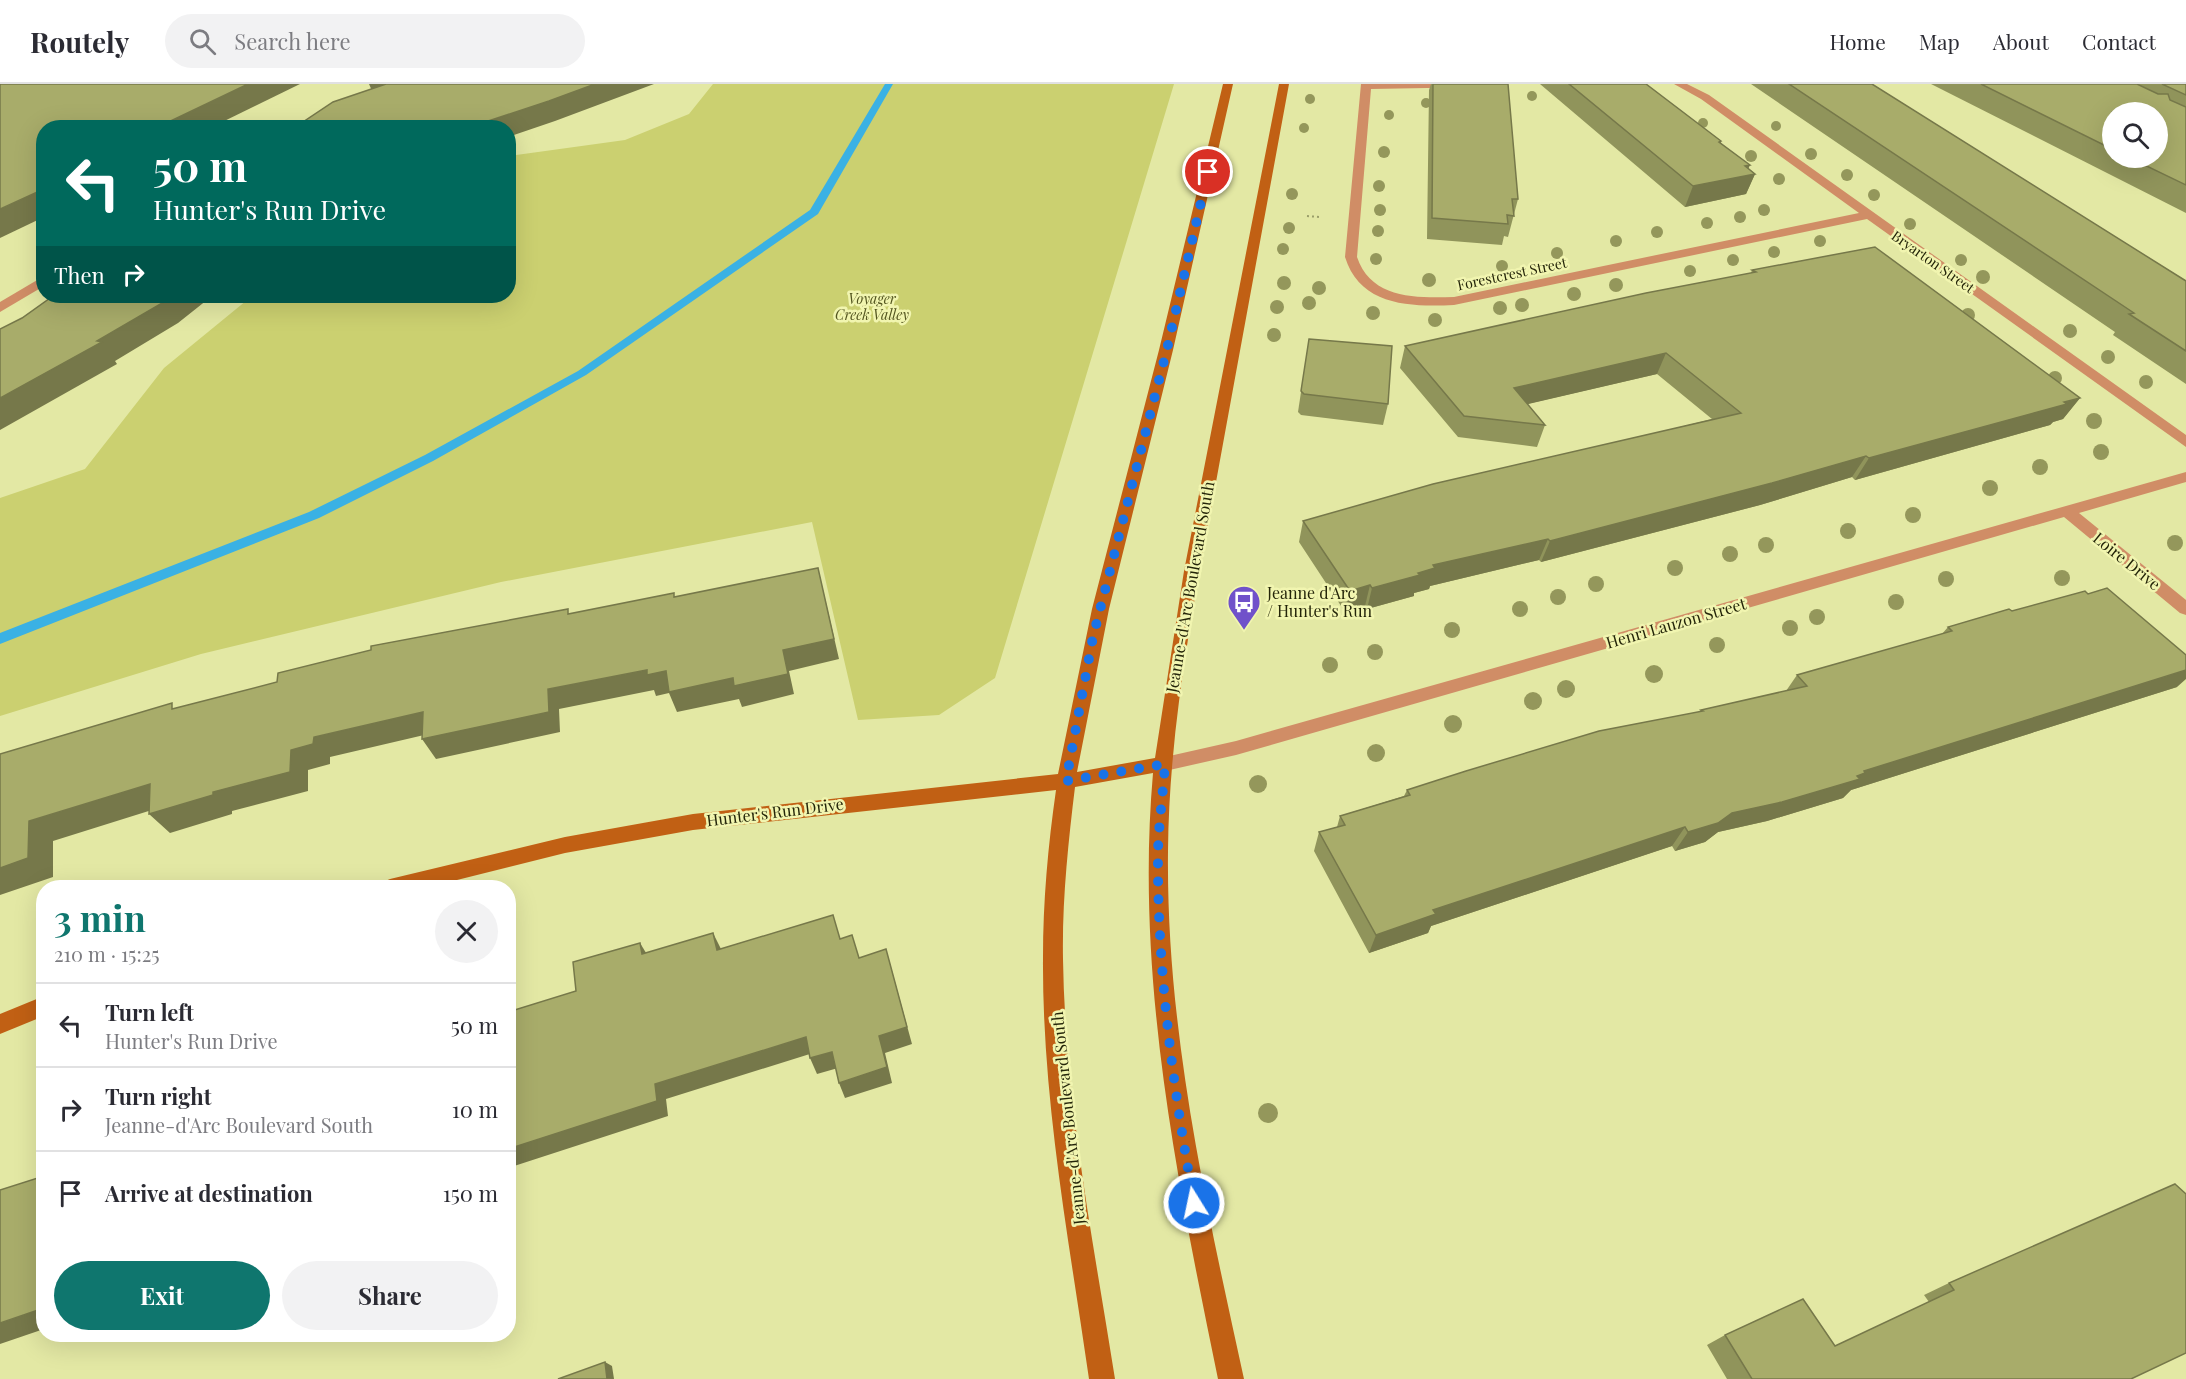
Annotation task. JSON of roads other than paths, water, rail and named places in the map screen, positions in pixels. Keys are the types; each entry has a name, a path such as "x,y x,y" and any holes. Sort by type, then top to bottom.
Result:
{"main road":[{"name":"Jeanne-d'Arc Boulevard South","path":"1102,1379 1070,1163 1056,1043 1054,902 1066,781 1093,637 1167,349 1228,84"},
{"name":"Jeanne-d'Arc Boulevard South","path":"1231,1379 1198,1226 1169,1049 1159,914 1158,849 1175,660 1284,84"},
{"name":"Hunter's Run Drive","path":"423,880 566,845 693,822 1066,781 1165,764"},
{"path":"0,1024 36,1009"}],"street":[{"path":"1366,85 1483,84"},
{"name":"Bryarton Street","path":"1679,84 1705,97 2186,442"},
{"name":"Forestcrest Street","path":"1366,85 1351,257 1353,269 1362,281 1386,296 1423,303 1454,301 1867,215"},
{"path":"0,308 36,285"},
{"name":"Henri Lauzon Street","path":"1165,764 1236,748 2186,477"},
{"name":"Loire Drive","path":"2068,512 2186,609"}],"waterway":[{"path":"0,639 314,515 429,458 582,373 814,212 889,84"}],"place":[{"name":"Jeanne d'Arc / Hunter's Run","path":"1244,631"}],"park label":[{"name":"Voyager Creek Valley","path":"872,308"}]}
